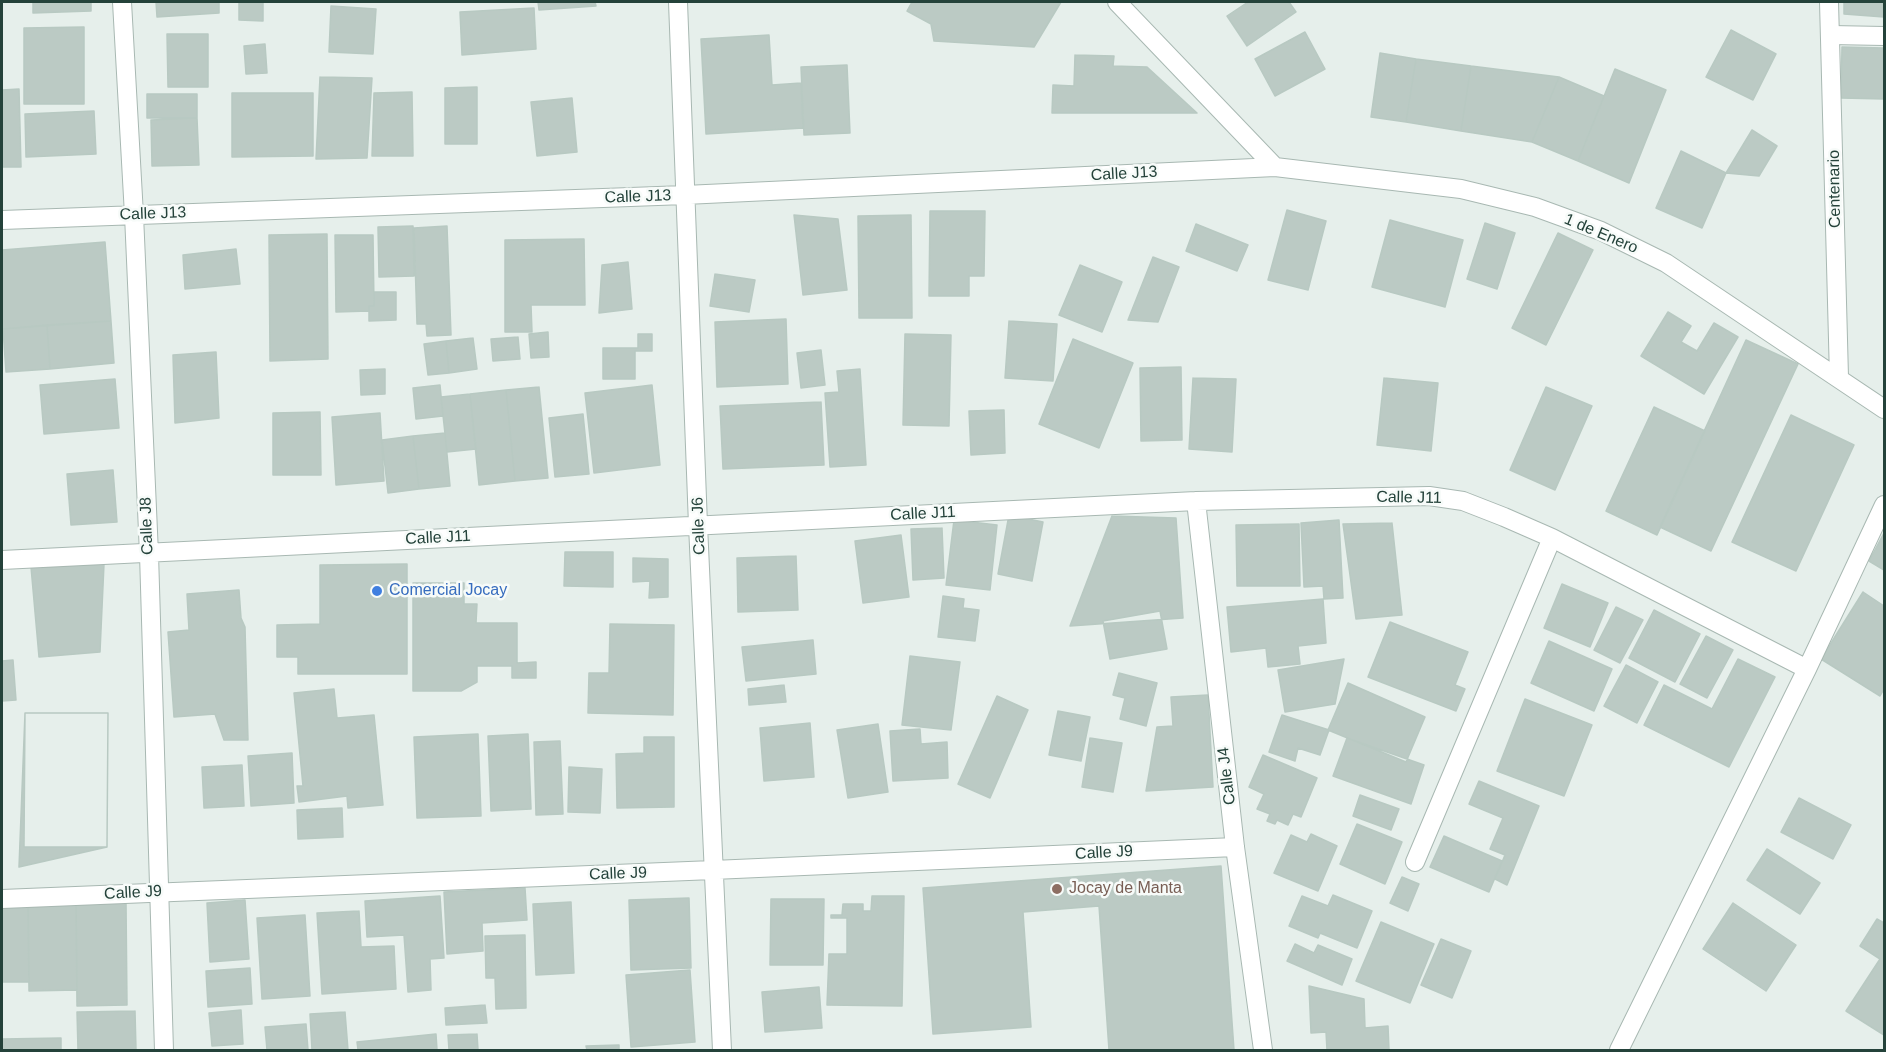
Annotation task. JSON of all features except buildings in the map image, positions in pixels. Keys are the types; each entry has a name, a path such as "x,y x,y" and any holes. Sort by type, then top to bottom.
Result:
{"street":[{"name":"Calle J8","path":"122,2 149,554 164,1050"},
{"name":"Calle J6","path":"678,2 698,525 723,1050"},
{"path":"1117,2 1275,167"},
{"name":"Centenario","path":"1829,2 1839,377"},
{"path":"1831,35 1884,36"},
{"name":"Calle J13","path":"2,220 685,195 1275,167"},
{"name":"1 de Enero","path":"1275,167 1461,189 1535,207 1601,231 1666,263 1884,409"},
{"name":"Calle J11","path":"2,560 1196,501 1429,496 1463,501 1552,538 1807,669"},
{"name":"Calle J4","path":"1196,501 1235,847 1263,1050"},
{"path":"1618,1050 1807,669 1884,505"},
{"path":"1415,862 1552,538"},
{"name":"Calle J9","path":"2,899 1235,847"}],"place":[{"name":"Comercial Jocay","path":"377,591"},
{"name":"Jocay de Manta","path":"1057,889"}]}
